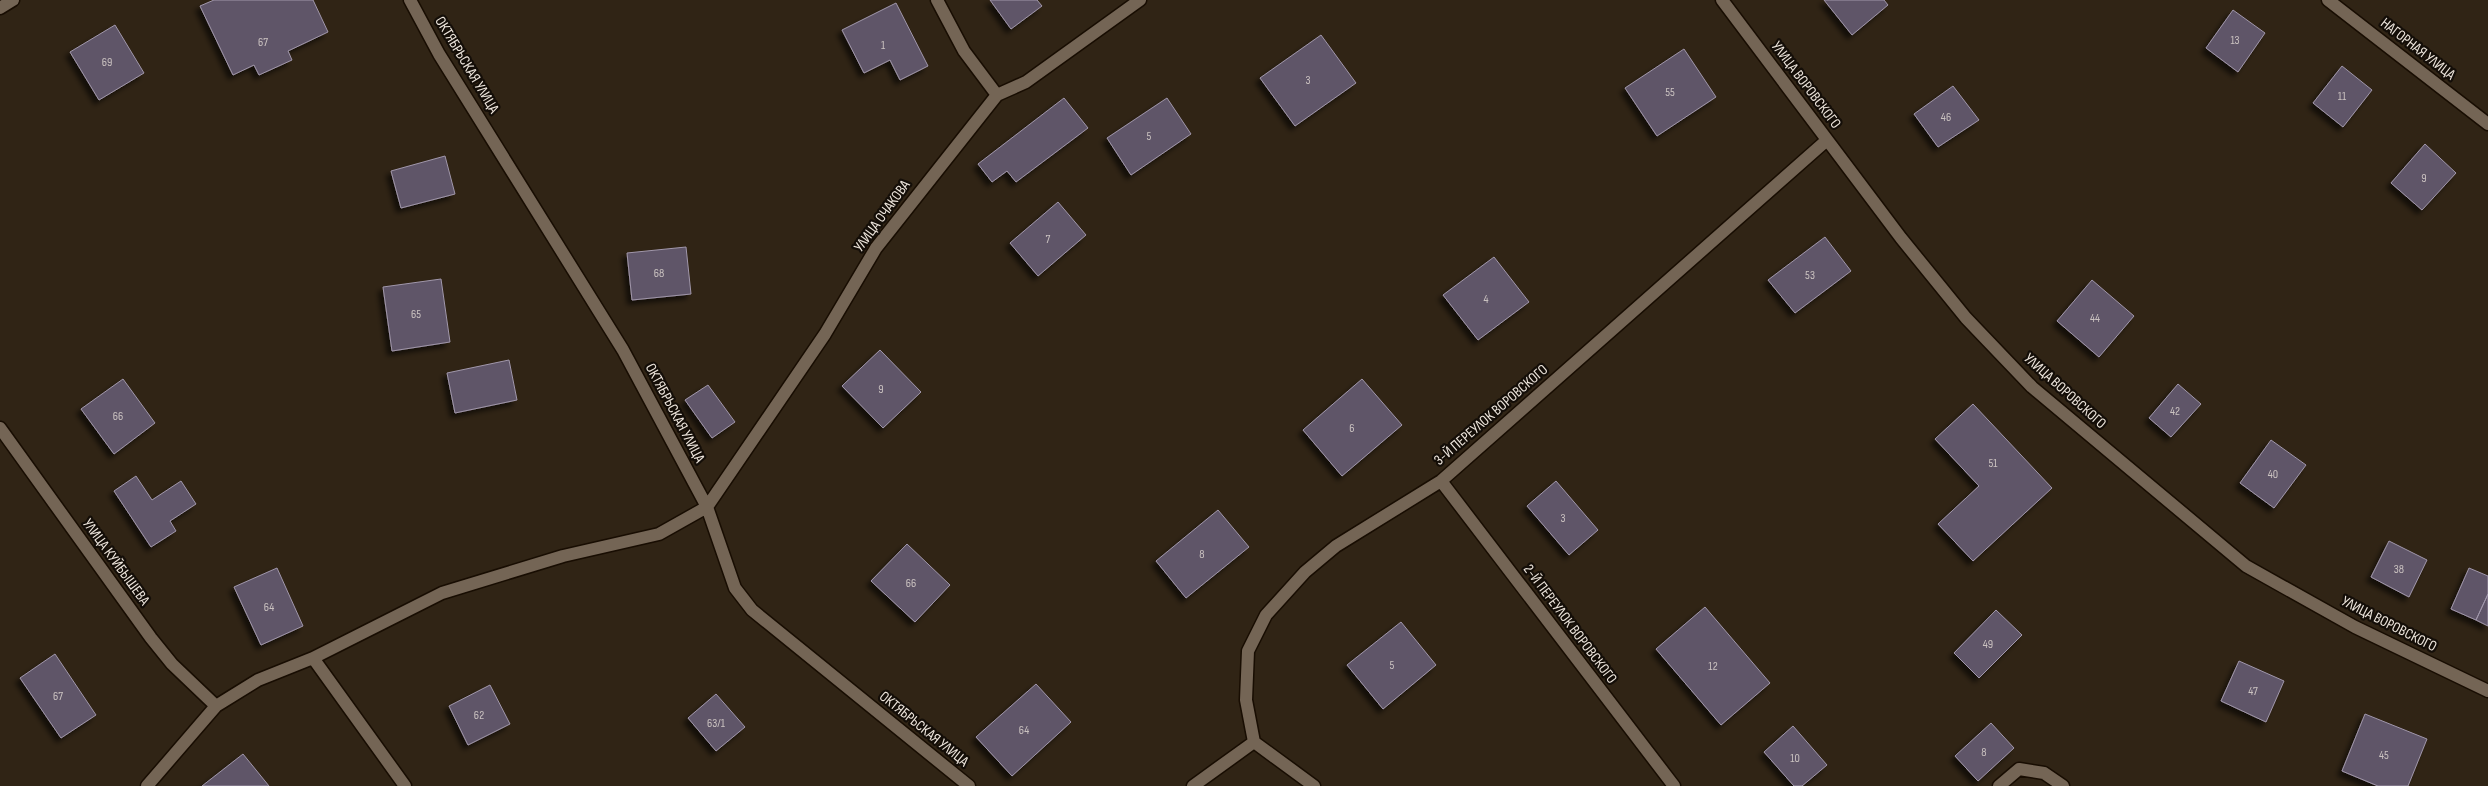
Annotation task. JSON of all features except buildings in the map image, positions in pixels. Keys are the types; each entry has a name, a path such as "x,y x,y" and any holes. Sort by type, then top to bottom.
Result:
{"street":[{"path":"0,8 13,0"},
{"name":"ОКТЯБРЬСКАЯ УЛИЦА","path":"410,0 439,54 623,350 707,507 735,588 752,610 969,786"},
{"path":"936,0 964,51 997,95"},
{"name":"УЛИЦА ОЧАКОВА","path":"707,507 825,334 876,248 997,95 1026,82 1140,0"},
{"name":"УЛИЦА ВОРОВСКОГО","path":"1722,0 1827,140 1966,318 2032,387 2246,566 2355,627 2488,691"},
{"name":"НАГОРНАЯ УЛИЦА","path":"2328,0 2488,124"},
{"name":"3-Й ПЕРЕУЛОК ВОРОВСКОГО","path":"1254,742 1246,700 1248,651 1266,615 1305,572 1336,546 1441,481 1827,140"},
{"name":"УЛИЦА КУЙБЫШЕВА","path":"0,428 151,638 172,664 216,706"},
{"name":"2-Й ПЕРЕУЛОК ВОРОВСКОГО","path":"1441,481 1674,786"},
{"path":"147,786 216,706 258,680 313,658 442,593 564,556 659,534 707,507"},
{"path":"313,658 405,786"},
{"path":"1193,786 1254,742 1314,786"},
{"path":"1999,786 2019,769 2044,773 2063,786"}]}
